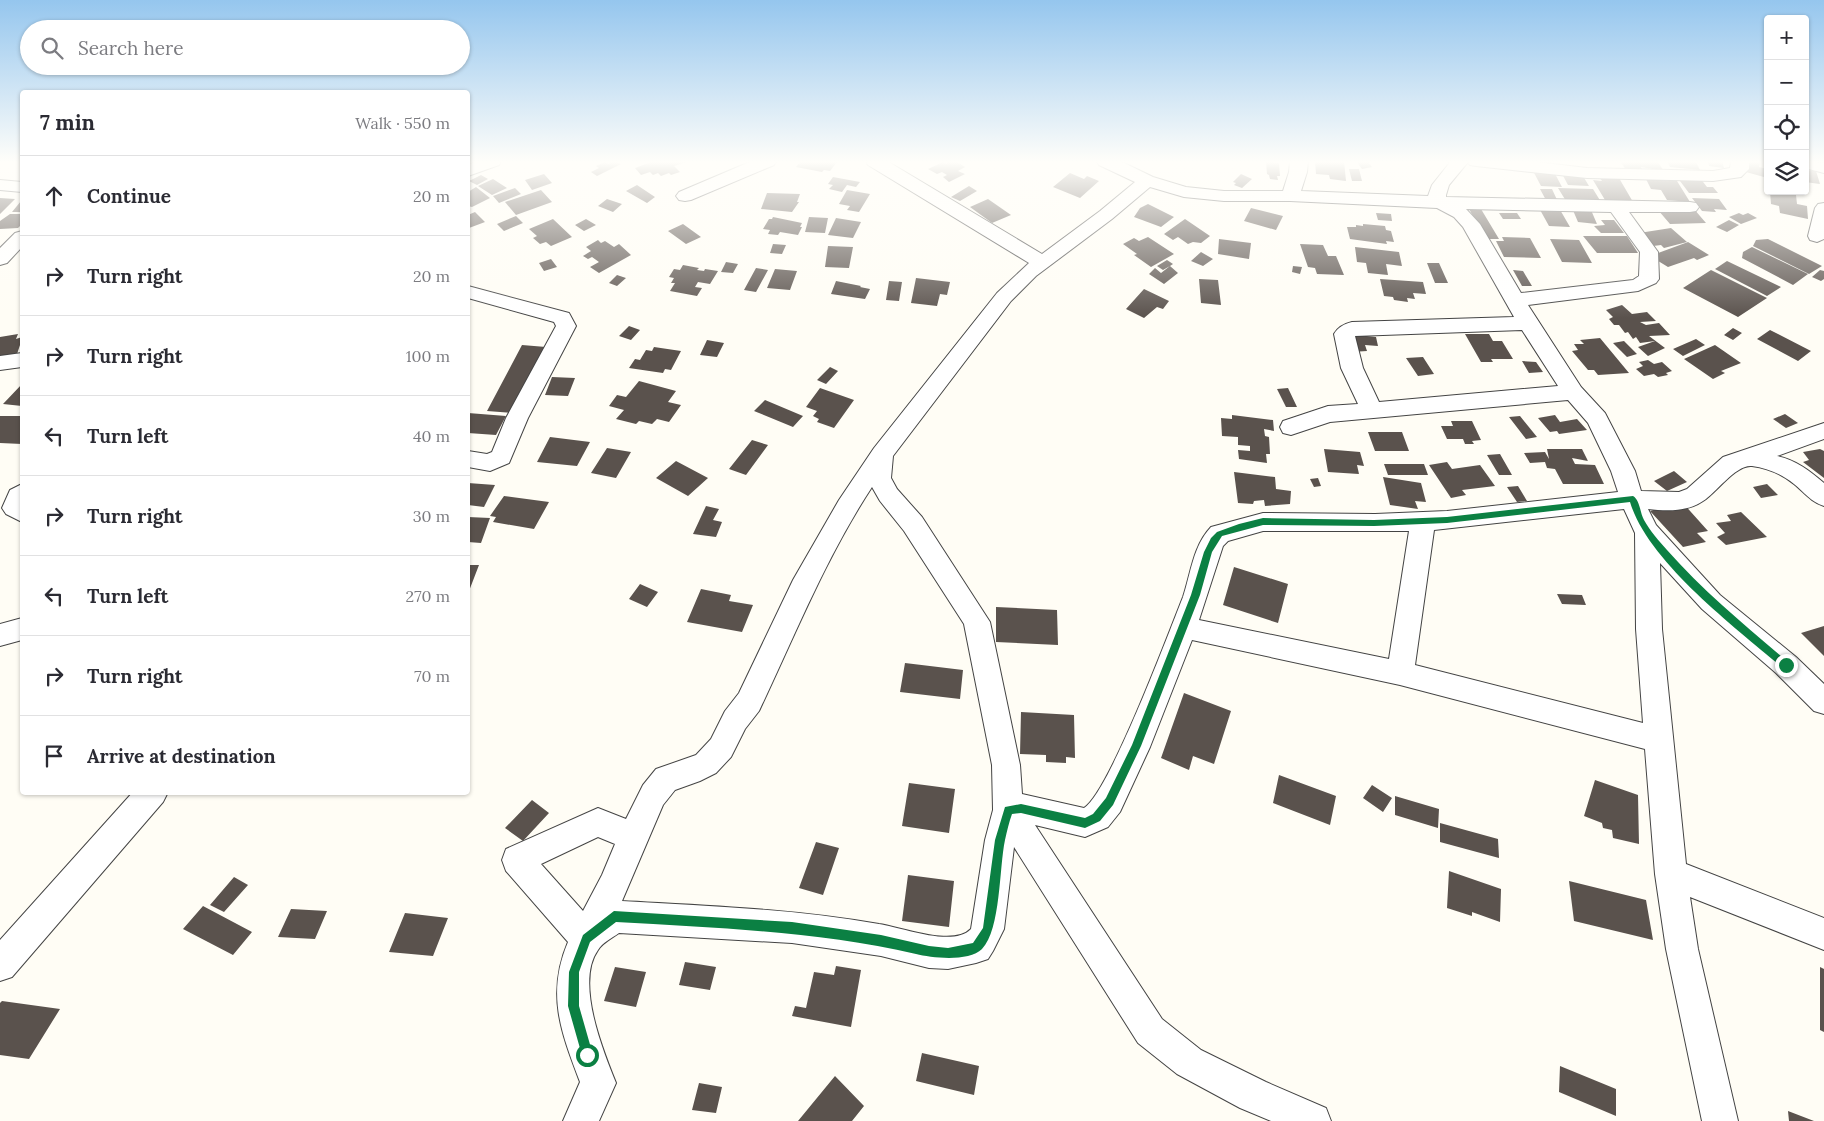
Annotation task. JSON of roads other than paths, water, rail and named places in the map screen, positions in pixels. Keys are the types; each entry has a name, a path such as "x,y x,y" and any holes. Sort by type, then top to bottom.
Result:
{"street":[{"path":"961,213 1042,262"},
{"path":"581,1121 598,1083 587,1055 574,1006 574,972 586,938 613,886 653,795 666,779 690,772 706,764 721,748 735,720 750,702 806,580 847,506 882,454 1004,297 1042,262 1108,213"},
{"path":"1460,213 1471,224 1528,323 1573,392 1597,419 1624,471 1639,519 1647,532 1711,602 1786,665 1824,702"},
{"path":"1516,300 1638,285 1649,280 1649,252 1621,213"},
{"path":"1817,236 1823,213"},
{"path":"0,259 20,239"},
{"path":"470,293 562,318 566,326 517,418 501,457 490,463 470,459"},
{"path":"1372,409 1352,368 1344,334 1352,329 1528,323"},
{"path":"0,364 20,360"},
{"path":"1292,427 1328,414 1573,392"},
{"path":"1008,810 1021,808 1085,823 1097,818 1109,802 1136,746 1196,595 1208,552 1214,540 1220,534 1263,522 1374,523 1447,520 1633,499 1663,502 1682,501 1695,495 1731,463 1824,431"},
{"path":"586,938 614,917 792,927 881,940 929,952 948,953 976,948 982,940 988,929 1000,840 1008,810 1006,765 977,622 913,524 888,495 879,478 882,454"},
{"path":"1749,457 1782,465 1800,476 1824,497"},
{"path":"20,494 14,508 20,512"},
{"path":"1400,673 1423,521"},
{"path":"1647,532 1648,629 1657,701 1658,740 1671,874 1682,948 1720,1121"},
{"path":"1183,627 1400,673 1658,740"},
{"path":"0,635 20,630"},
{"path":"0,965 150,795"},
{"path":"1008,810 1150,1031 1189,1062 1253,1095 1313,1121"},
{"path":"586,938 517,860 598,822 633,837"},
{"path":"1671,874 1824,934"}]}
